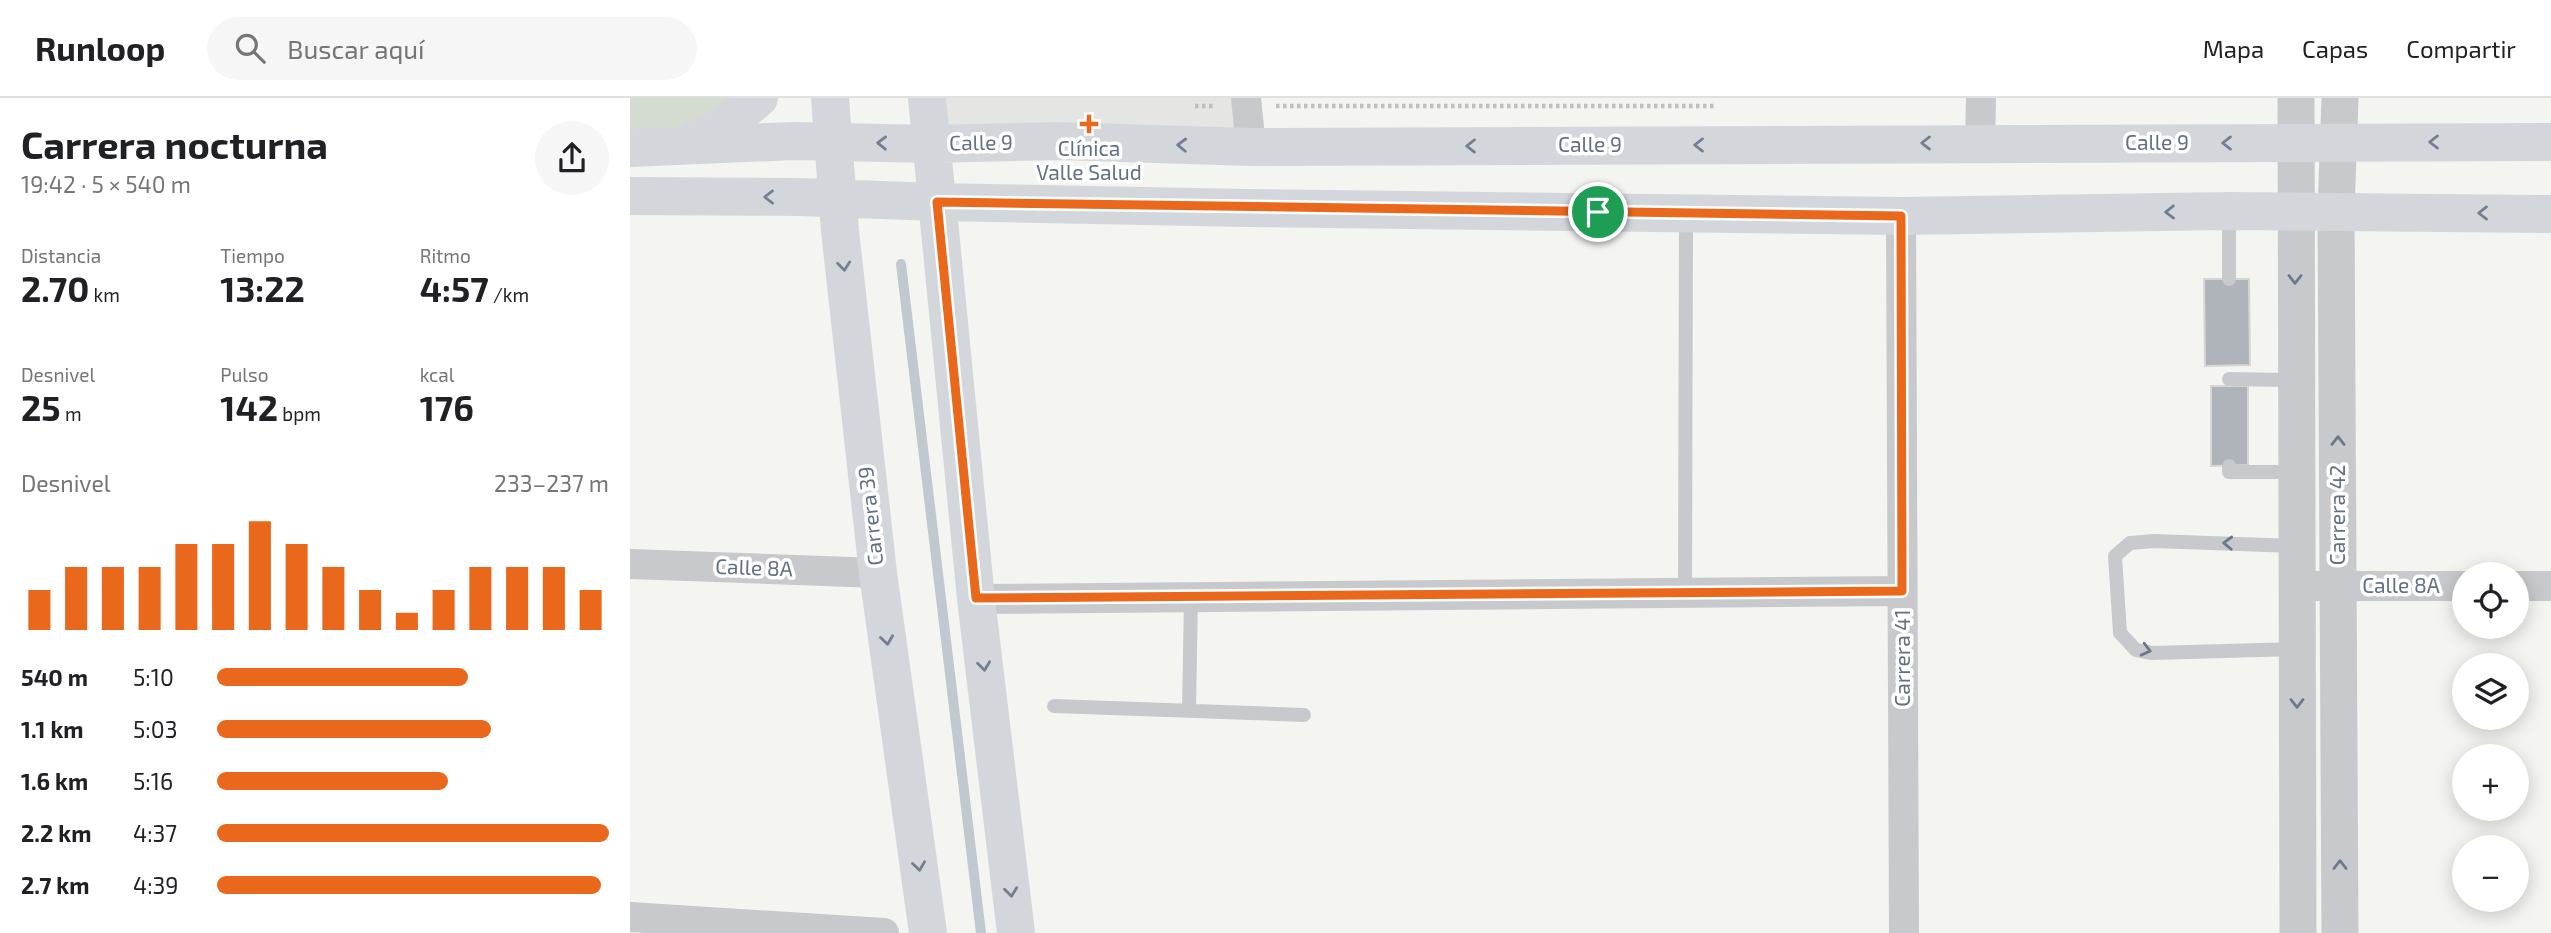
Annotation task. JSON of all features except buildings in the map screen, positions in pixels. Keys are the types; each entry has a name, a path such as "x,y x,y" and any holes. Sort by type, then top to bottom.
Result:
{"main road":[{"path":"681,147 728,124 759,98"},
{"name":"Carrera 39","path":"830,98 837,198 878,573 928,933"},
{"path":"927,98 976,598 1016,933"},
{"name":"Calle 9","path":"630,148 794,141 931,144 1059,141 1251,148 2551,142"},
{"path":"630,196 1901,216 2229,211 2551,214"}],"street":[{"path":"1980,98 1980,143"},
{"name":"Carrera 42","path":"2296,98 2298,933"},
{"name":"Carrera 42","path":"2340,98 2336,212 2340,933"},
{"path":"1247,102 1251,148"},
{"name":"Carrera 41","path":"1901,216 1904,933"},
{"name":"Calle 8A","path":"630,564 878,573"},
{"name":"Calle 8A","path":"2296,586 2452,586"},
{"path":"2529,586 2551,586"},
{"path":"976,598 1902,591"},
{"path":"630,917 669,926 884,933"}],"lane":[{"path":"2229,211 2229,279"},
{"path":"1685,593 1686,213"},
{"path":"2229,377 2296,380"},
{"path":"2229,466 2229,472 2296,472"},
{"path":"2296,546 2154,541 2130,543 2115,556 2120,633 2136,650 2152,653 2297,649"},
{"path":"1189,711 1191,597"},
{"path":"1054,706 1304,715"}],"path":[{"path":"1194,106 1247,102 1718,106"}],"shaded area":[{"path":"630,98 759,98 630,148"},
{"name":"Clínica Valle Salud","path":"927,98 1246,98 1251,147 931,144"}],"waterway":[{"path":"901,264 981,933"}],"place":[{"name":"Clínica Valle Salud","path":"1089,124"}],"route":[{"path":"937,202 1598,212 1901,216 1902,591 976,598 937,202"}]}
